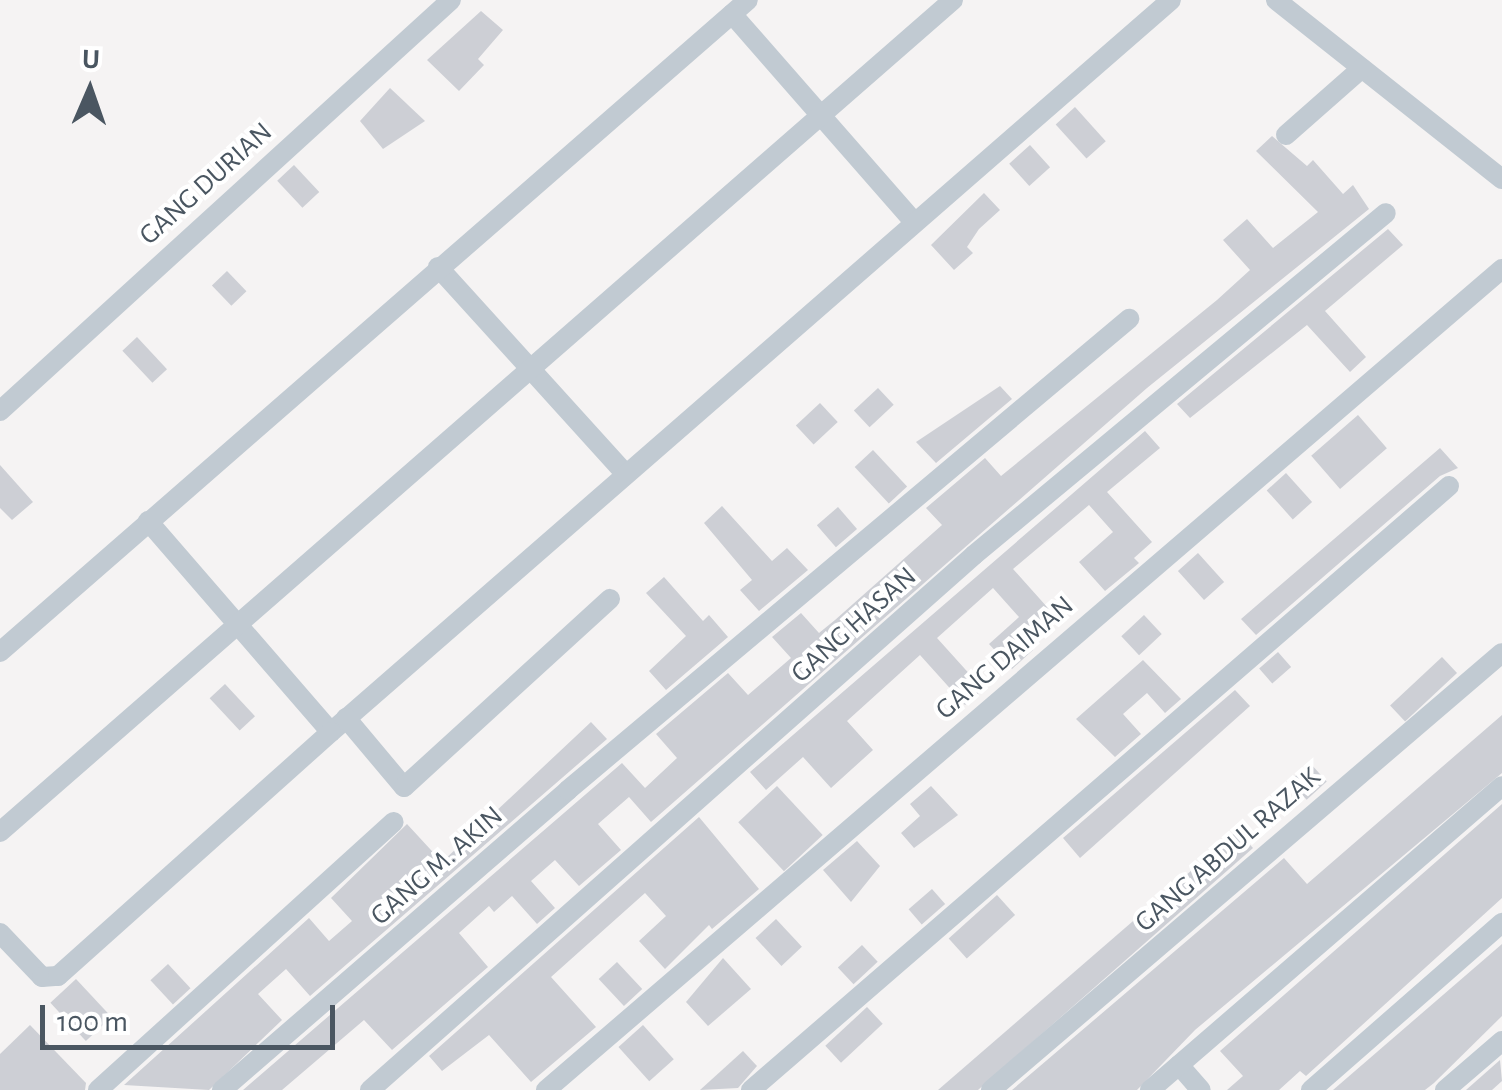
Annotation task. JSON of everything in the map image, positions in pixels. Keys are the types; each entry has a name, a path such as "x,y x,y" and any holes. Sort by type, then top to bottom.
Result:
{"street":[{"name":"GANG DURIAN","path":"0,411 451,0"},
{"path":"0,832 953,0"},
{"path":"0,933 42,977 58,976 624,472 1171,0"},
{"path":"1276,0 1502,179"},
{"path":"0,652 740,7 824,116 914,222"},
{"path":"1286,135 1362,68"},
{"name":"GANG HASAN","path":"370,1090 974,555 1386,213"},
{"path":"438,267 624,472"},
{"name":"GANG DAIMAN","path":"546,1090 1502,269"},
{"name":"GANG M. AKIN","path":"222,1090 1129,319"},
{"path":"751,1090 1449,486"},
{"path":"148,521 235,625 404,787 610,599"},
{"name":"GANG ABDUL RAZAK","path":"992,1090 1502,653"},
{"path":"1150,1090 1502,786"},
{"path":"98,1090 394,822"},
{"path":"1310,1090 1502,922"},
{"path":"1445,1090 1502,1041"},
{"path":"1180,1065 1200,1090"}],"building":[{"path":"481,11 503,30 478,59 484,65 459,91 427,60"},
{"path":"390,88 425,121 383,149 360,121"},
{"path":"1075,107 1106,141 1086,159 1056,124"},
{"path":"1272,136 1307,166 1313,160 1343,194 1353,185 1369,209 1147,388 651,822 629,797 598,824 621,850 579,886 555,860 531,881 555,908 537,924 512,896 494,912 489,906 459,933 488,967 392,1050 364,1020 282,1090 243,1090 622,763 645,788 677,758 656,734 728,673 748,695 791,658 772,637 801,613 819,633 835,620 942,525 926,508 985,458 1001,476 1217,300 1250,270 1223,240 1247,219 1273,248 1318,212 1256,151"},
{"path":"1030,145 1050,167 1029,186 1009,164"},
{"path":"294,165 319,192 302,208 277,181"},
{"path":"984,193 1000,210 979,229 967,247 973,253 954,270 931,245"},
{"path":"1388,229 1403,245 1325,311 1366,357 1350,372 1307,325 1190,418 1177,404"},
{"path":"227,271 246,291 231,306 212,286"},
{"path":"137,337 167,369 152,383 122,351"},
{"path":"1000,386 1012,399 936,463 916,442"},
{"path":"878,388 894,405 870,427 854,411"},
{"path":"820,403 838,422 814,445 796,426"},
{"path":"1358,415 1387,448 1340,489 1311,456"},
{"path":"1145,431 1160,448 1107,492 1152,542 1134,558 1139,563 1105,591 1079,562 1113,532 1089,505 1013,569 1056,617 1027,643 1033,650 1012,669 989,644 1019,617 993,588 937,638 983,689 965,705 920,655 847,721 873,750 831,788 803,757 766,790 750,772"},
{"path":"1440,448 1458,468 1440,476 1256,635 1241,619"},
{"path":"873,450 907,487 889,504 855,467"},
{"path":"0,465 33,502 12,520 0,508"},
{"path":"1286,473 1312,502 1293,519 1267,490"},
{"path":"722,506 772,561 787,548 808,570 759,611 740,590 752,580 704,523"},
{"path":"838,507 857,529 836,547 817,525"},
{"path":"1198,553 1224,582 1204,600 1178,571"},
{"path":"664,577 703,621 709,615 728,637 666,690 649,671 686,636 646,593"},
{"path":"1144,615 1162,634 1139,655 1121,636"},
{"path":"1278,652 1291,667 1272,683 1259,668"},
{"path":"1442,657 1457,673 1405,722 1390,705"},
{"path":"1143,660 1181,699 1165,713 1147,693 1123,714 1141,734 1115,757 1076,719"},
{"path":"225,684 255,716 240,731 210,698"},
{"path":"1235,690 1250,706 1080,858 1063,838"},
{"path":"1502,715 1502,773 1195,1030 1137,1090 1012,1090 1284,858 1307,884"},
{"path":"591,722 607,739 310,996 286,969 258,994 282,1020 209,1090 124,1085 309,918 329,941 352,921 331,898 407,824 442,862"},
{"path":"1310,763 1327,782 1307,800 1290,781"},
{"path":"777,786 823,835 784,871 738,822"},
{"path":"931,786 958,815 914,848 901,833 920,816 910,804"},
{"path":"1502,804 1502,898 1306,1076 1300,1071 1279,1090 1227,1090 1243,1076 1220,1051"},
{"path":"699,817 759,889 712,929 709,925 665,969 639,941 666,916 645,893 551,977 596,1027 531,1082 489,1035 442,1071 429,1056"},
{"path":"1237,831 1253,848 978,1090 938,1090"},
{"path":"857,841 880,866 851,902 823,870"},
{"path":"932,889 945,904 922,924 909,909"},
{"path":"997,895 1015,915 967,959 949,938"},
{"path":"776,919 802,947 781,966 756,938"},
{"path":"1502,944 1502,1016 1434,1083 1425,1090 1333,1090"},
{"path":"862,945 878,962 854,984 838,968"},
{"path":"723,958 751,989 708,1026 686,1002"},
{"path":"617,962 642,989 624,1006 599,979"},
{"path":"168,964 191,988 173,1005 150,980"},
{"path":"76,979 111,1017 86,1041 50,1003"},
{"path":"867,1007 883,1024 841,1063 825,1046"},
{"path":"30,1025 86,1083 85,1090 0,1090 0,1054"},
{"path":"643,1025 674,1059 649,1081 618,1047"},
{"path":"743,1051 757,1066 738,1088 700,1090"},
{"path":"1500,1060 1502,1081 1492,1090 1466,1090"}]}
